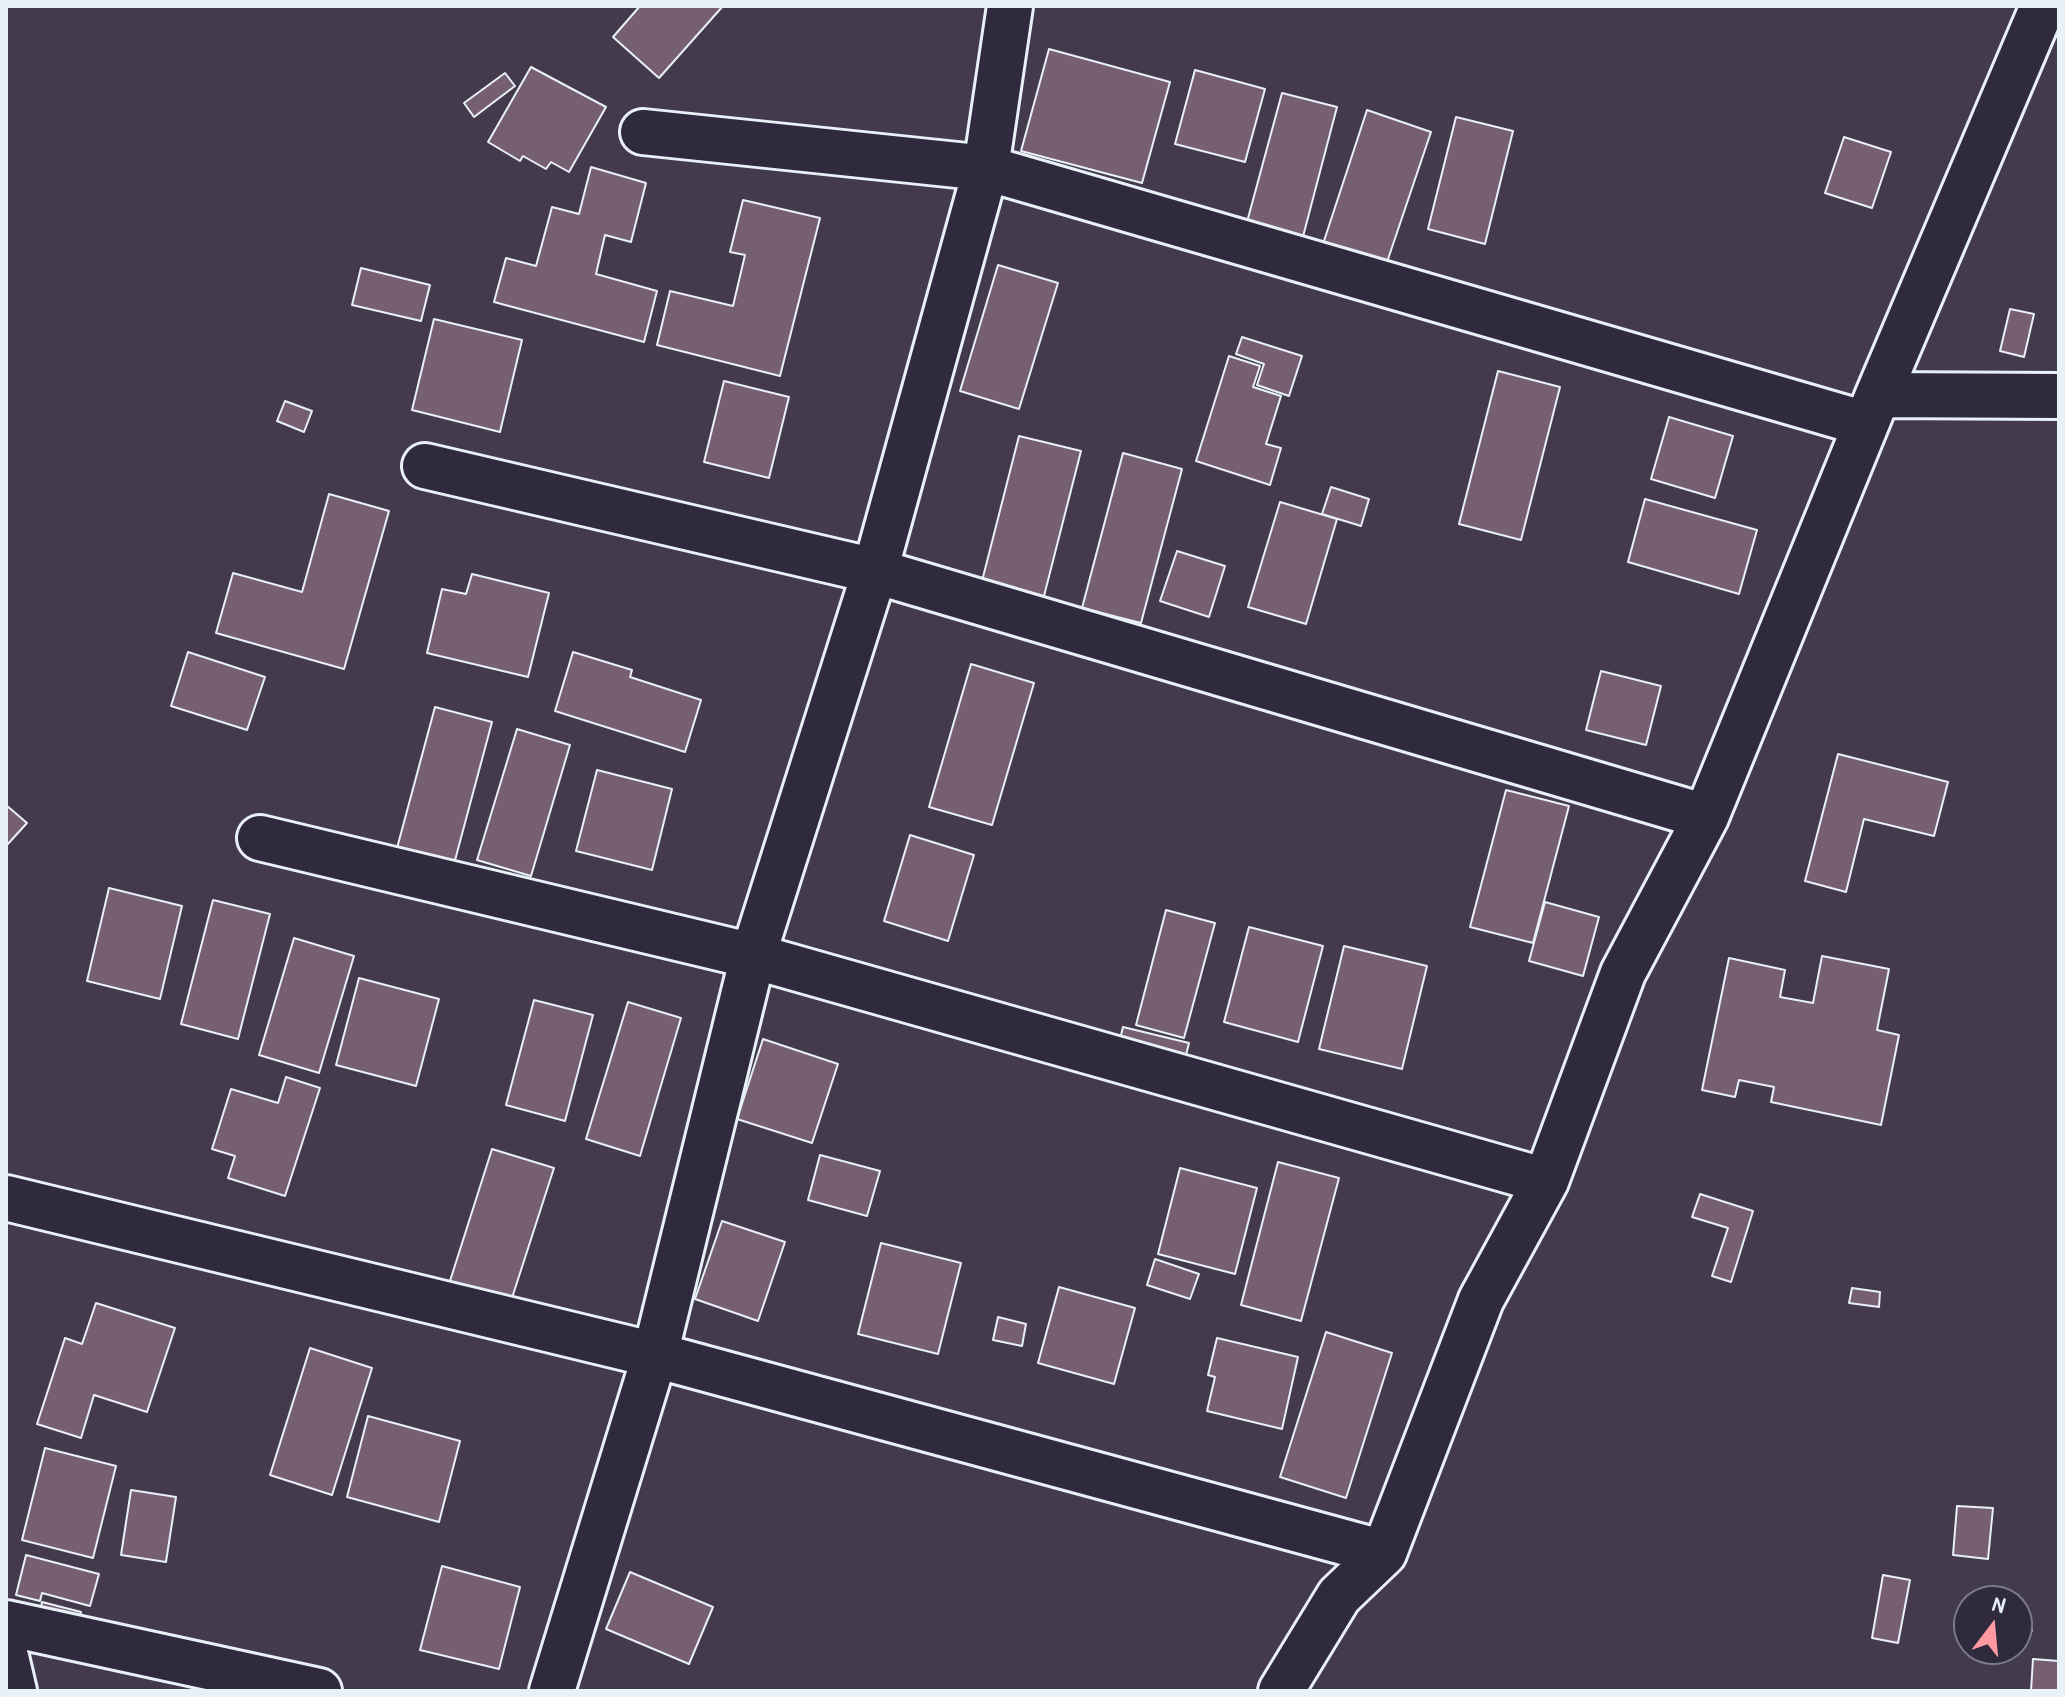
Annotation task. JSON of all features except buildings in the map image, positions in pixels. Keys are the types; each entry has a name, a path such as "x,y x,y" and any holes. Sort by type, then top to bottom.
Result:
{"street":[{"path":"552,1691 655,1355 753,956 875,571 986,168 1010,6"},
{"path":"1281,1691 1339,1596 1384,1553 1481,1300 1546,1181 1623,973 1706,817 1872,409 2043,6"},
{"path":"643,132 986,168 1872,409 2059,396"},
{"path":"425,466 875,571 1706,817"},
{"path":"260,838 753,956 1546,1181"},
{"path":"6,1198 655,1355 1384,1553"},
{"path":"6,1623 319,1691"},
{"path":"6,1657 14,1691"}]}
